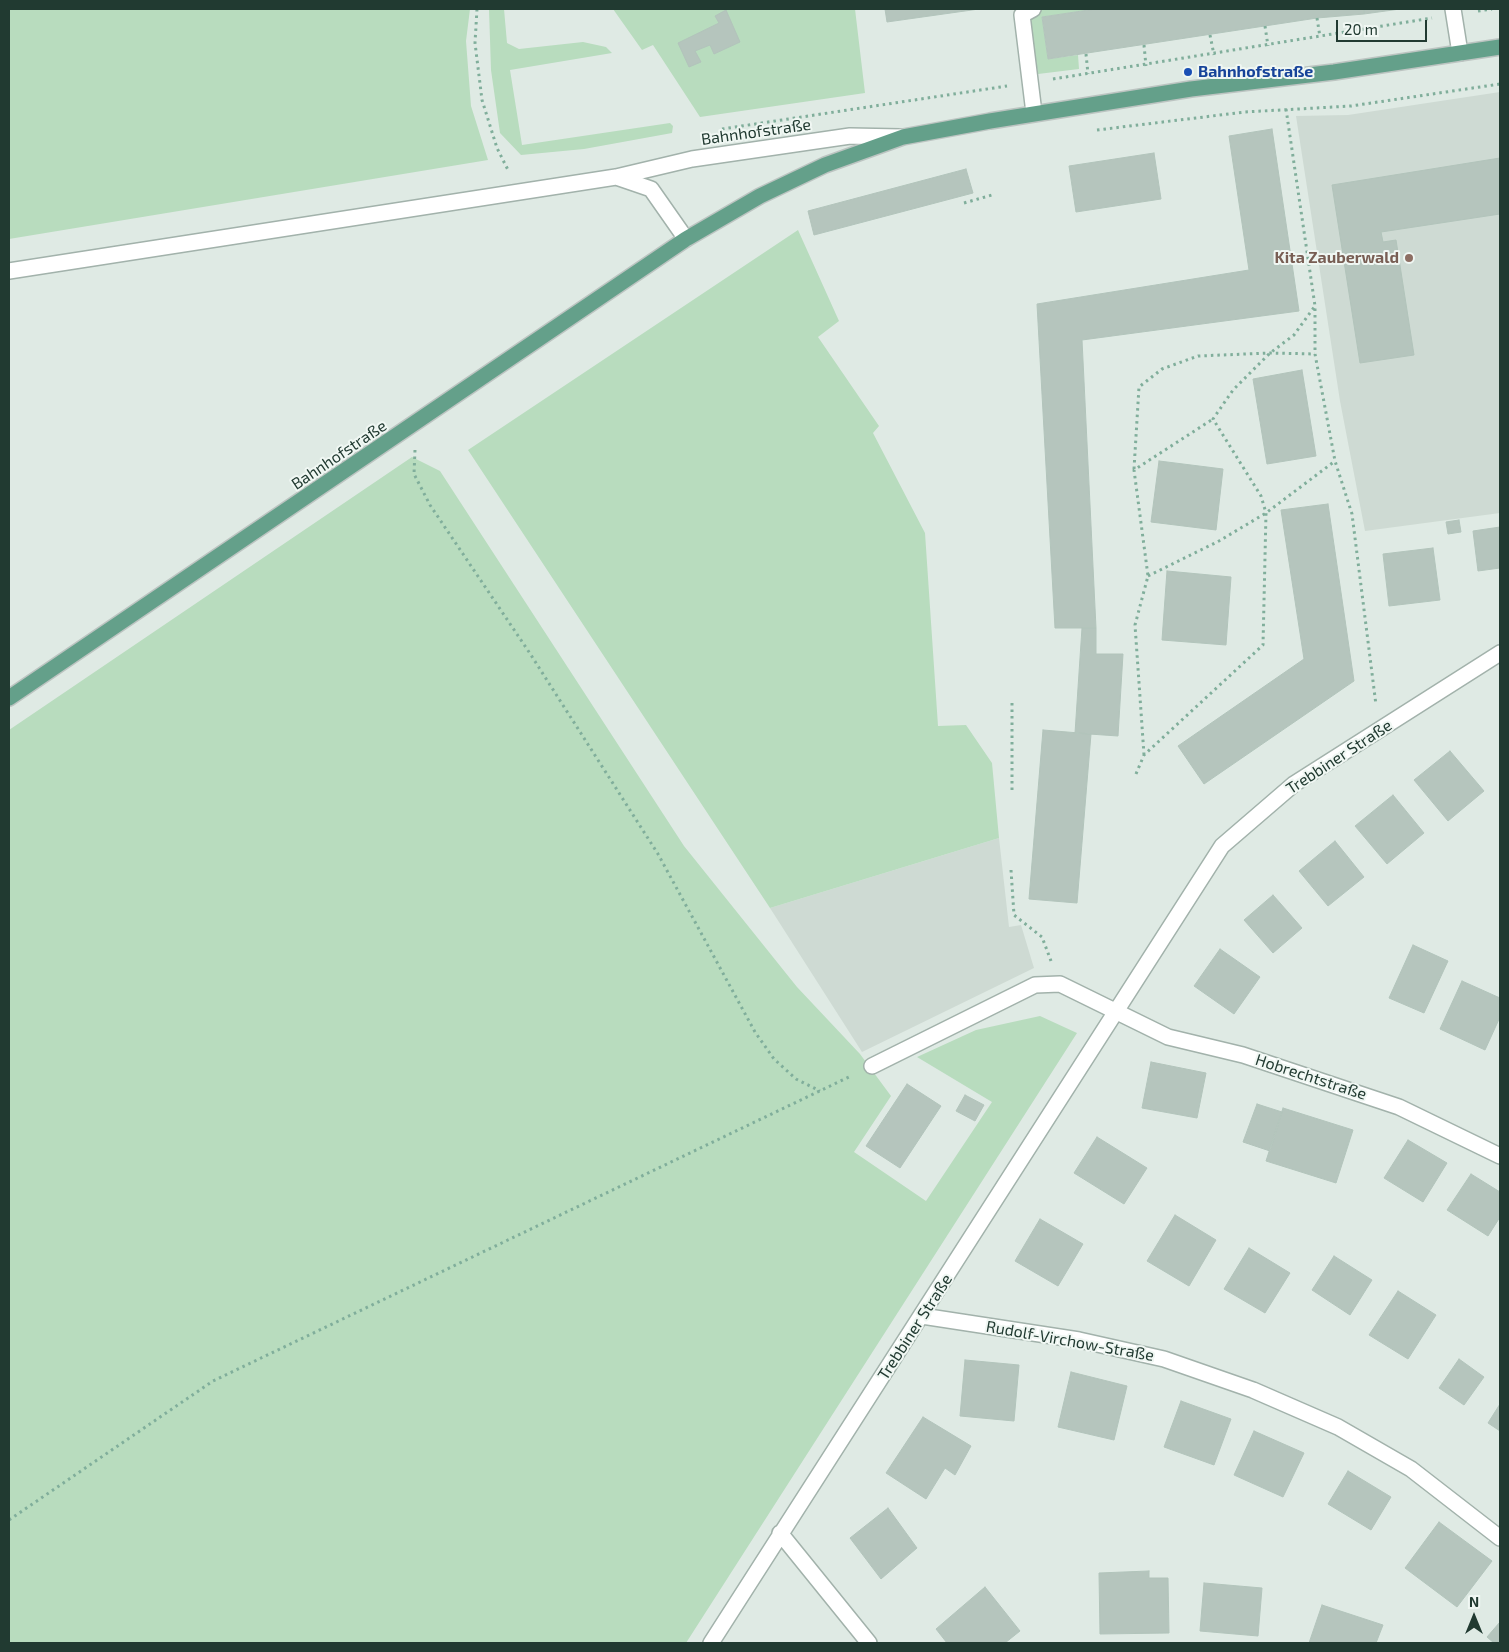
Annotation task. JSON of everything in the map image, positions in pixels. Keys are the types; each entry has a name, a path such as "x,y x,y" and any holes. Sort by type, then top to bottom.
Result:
{"main road":[{"name":"Bahnhofstraße","path":"9,698 686,239 760,196 808,173 903,137 1034,113 1191,89 1334,72 1500,47"}],"street":[{"path":"1033,9 1022,15 1034,113"},
{"path":"1453,9 1460,53"},
{"name":"Bahnhofstraße","path":"9,271 519,193 616,177 692,159 850,136 903,137"},
{"name":"Bahnhofstraße","path":"616,177 651,189 686,239"},
{"name":"Trebbiner Straße","path":"711,1643 780,1533 1118,1011 1222,846 1294,784 1500,653"},
{"path":"872,1066 1035,985 1060,984 1118,1011"},
{"name":"Hobrechtstraße","path":"1118,1011 1168,1037 1244,1055 1399,1107 1500,1156"},
{"name":"Rudolf-Virchow-Straße","path":"922,1316 1079,1340 1155,1357 1253,1390 1338,1427 1411,1470 1500,1538"},
{"path":"780,1533 869,1643"}],"path":[{"path":"477,9 474,43 482,100 497,148 519,193"},
{"path":"1317,18 1320,37"},
{"path":"1265,26 1268,46"},
{"path":"1210,35 1214,54"},
{"path":"1144,45 1146,66"},
{"path":"1086,54 1088,74"},
{"path":"1087,131 1286,109 1351,106 1500,84"},
{"path":"1286,109 1315,306 1315,354 1335,461 1352,514 1380,730"},
{"path":"964,203 992,195"},
{"path":"1134,470 1213,419 1232,390 1270,352 1294,335 1315,306"},
{"path":"1144,755 1135,624 1148,576 1134,470 1139,387 1162,369 1198,356 1270,352 1315,354"},
{"path":"1136,774 1144,755 1263,645 1266,513 1261,496 1213,419"},
{"path":"415,424 414,474 430,505 529,652 658,854 755,1032 774,1059 796,1079 820,1091"},
{"path":"1148,576 1219,541 1266,513 1335,461"},
{"path":"1012,703 1012,791"},
{"path":"1011,870 1014,915 1042,937 1060,984"},
{"path":"9,1520 213,1381 872,1066"}],"shaded area":[{"name":"Kita Zauberwald","path":"1500,92 1500,513 1365,531 1340,401 1296,116 1348,115"},
{"path":"999,838 1009,927 1021,925 1034,968 862,1052 770,908"}],"green space":[{"path":"9,9 470,9 466,41 471,106 488,160 9,239"},
{"path":"489,9 504,9 507,43 519,49 583,42 606,47 612,53 510,70 522,145 670,123 673,126 672,133 584,149 521,155 500,133 491,70"},
{"path":"613,9 855,9 865,93 700,117 653,45 642,50"},
{"path":"1040,9 1095,9 1042,17 1048,59 1078,55 1079,69 1038,74 1030,18"},
{"path":"798,230 839,321 818,337 879,426 873,433 925,533 938,726 966,725 992,763 999,838 770,908 468,450"},
{"path":"412,457 440,471 684,846 797,987 860,1054 891,1096 854,1152 926,1201 992,1102 917,1057 976,1030 1040,1016 1077,1033 686,1643 9,1643 9,730"}],"building":[{"path":"885,9 979,9 887,22"},
{"path":"1095,9 1364,9 1364,14 1317,18 1048,59 1042,17"},
{"path":"1364,9 1400,9 1364,14"},
{"path":"726,10 740,42 714,54 710,45 695,51 701,62 689,67 678,43 719,23 715,16"},
{"path":"1272,129 1299,311 1082,340 1096,628 1055,628 1037,304 1249,270 1229,136"},
{"path":"1154,153 1161,199 1076,212 1069,166"},
{"path":"1500,158 1500,214 1381,232 1383,242 1396,240 1414,355 1360,363 1332,185"},
{"path":"966,169 973,193 814,235 808,211"},
{"path":"1302,370 1316,456 1267,464 1253,379"},
{"path":"1159,461 1223,469 1216,530 1151,522"},
{"path":"1328,504 1354,681 1204,784 1178,746 1304,659 1281,510"},
{"path":"1459,520 1461,532 1448,534 1446,522"},
{"path":"1500,527 1500,568 1478,571 1473,531"},
{"path":"1433,548 1440,600 1389,606 1383,554"},
{"path":"1167,571 1231,577 1226,645 1162,640"},
{"path":"1082,628 1096,628 1096,654 1123,654 1118,736 1075,733"},
{"path":"1043,730 1091,734 1077,903 1029,899"},
{"path":"1450,751 1484,791 1448,821 1414,780"},
{"path":"1393,795 1424,833 1387,864 1355,826"},
{"path":"1335,841 1364,877 1328,906 1299,871"},
{"path":"1273,895 1302,928 1273,953 1244,920"},
{"path":"1413,945 1448,961 1424,1013 1389,998"},
{"path":"1220,949 1260,977 1234,1014 1194,986"},
{"path":"1462,981 1500,998 1500,1017 1485,1050 1440,1029"},
{"path":"1151,1062 1206,1073 1197,1118 1142,1108"},
{"path":"907,1084 941,1106 900,1168 866,1146"},
{"path":"965,1095 984,1105 975,1121 956,1111"},
{"path":"1257,1104 1282,1112 1270,1151 1243,1142"},
{"path":"1283,1108 1353,1130 1336,1183 1266,1161"},
{"path":"1097,1137 1147,1168 1124,1204 1074,1173"},
{"path":"1408,1140 1447,1163 1423,1202 1384,1178"},
{"path":"1471,1174 1500,1192 1500,1217 1488,1236 1447,1210"},
{"path":"1175,1215 1216,1240 1189,1286 1147,1261"},
{"path":"1040,1219 1083,1244 1058,1286 1015,1261"},
{"path":"1249,1248 1290,1273 1265,1313 1224,1289"},
{"path":"1334,1256 1372,1280 1350,1315 1312,1290"},
{"path":"1398,1291 1436,1315 1408,1359 1369,1335"},
{"path":"1459,1359 1484,1377 1464,1405 1439,1388"},
{"path":"965,1360 1019,1365 1014,1421 960,1416"},
{"path":"1071,1372 1127,1386 1114,1440 1058,1427"},
{"path":"1181,1401 1231,1419 1214,1465 1164,1447"},
{"path":"1500,1404 1500,1431 1488,1423"},
{"path":"923,1417 971,1446 955,1475 945,1468 926,1499 886,1473"},
{"path":"1254,1431 1304,1453 1283,1497 1234,1475"},
{"path":"1348,1471 1391,1497 1371,1530 1328,1504"},
{"path":"888,1508 917,1548 881,1579 850,1538"},
{"path":"1439,1522 1492,1561 1457,1607 1405,1568"},
{"path":"1149,1571 1149,1578 1168,1578 1169,1633 1100,1634 1099,1573"},
{"path":"1204,1583 1262,1588 1258,1636 1200,1631"},
{"path":"985,1587 1020,1631 1005,1643 947,1643 936,1629"},
{"path":"1322,1605 1383,1625 1376,1643 1309,1643"},
{"path":"1500,1622 1500,1643 1494,1643 1487,1637"}],"place":[{"name":"Bahnhofstraße","path":"1188,72"},
{"name":"Kita Zauberwald","path":"1409,258"}]}
